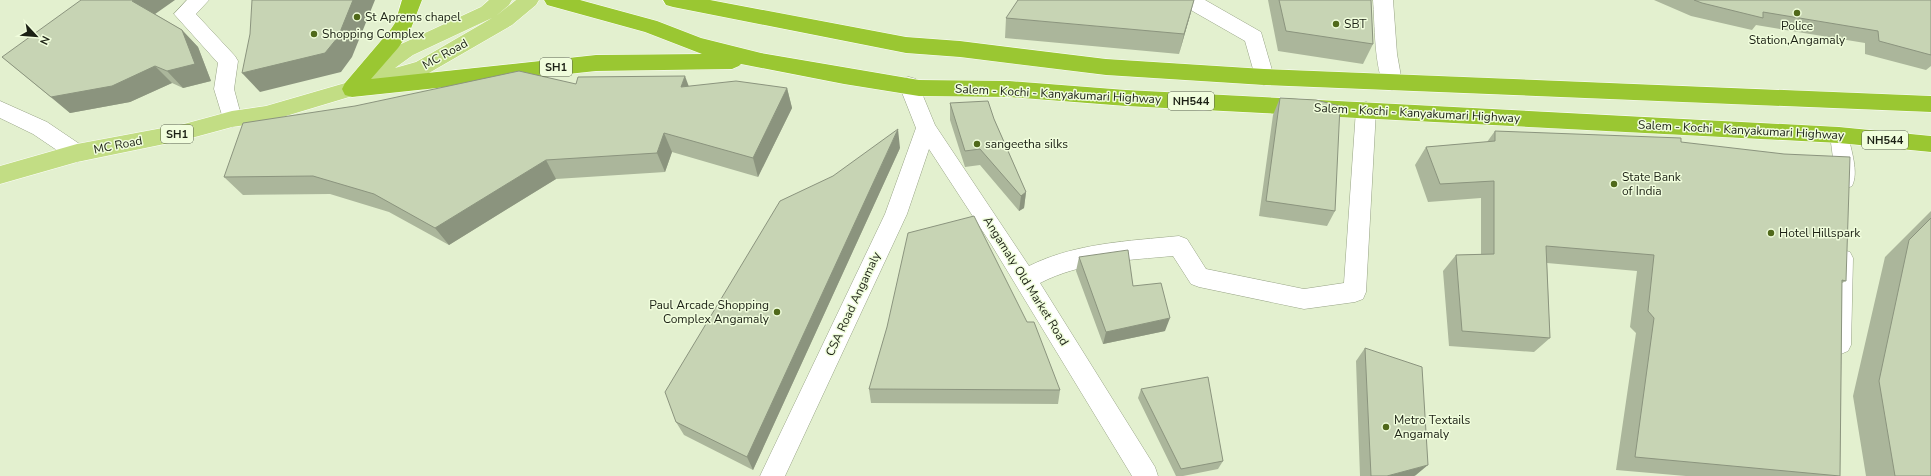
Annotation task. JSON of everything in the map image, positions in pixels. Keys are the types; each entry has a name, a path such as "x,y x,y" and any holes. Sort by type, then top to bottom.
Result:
{"highway":[{"path":"352,89 368,67 389,46 404,25 412,0"},
{"name":"Salem - Kochi - Kanyakumari Highway","path":"554,0 650,26 697,45 761,61 844,76 909,85 919,88 1009,89 1126,98 1839,135 1931,144"},
{"name":"NH544","path":"673,0 906,45 1106,67 1264,77 1931,104"},
{"name":"SH1","path":"352,89 596,63 761,61"}],"main road":[{"name":"MC Road","path":"352,89 406,50 488,12 502,0"},
{"name":"MC Road","path":"0,175 77,153 184,132 232,118 266,114 422,68 504,20 529,0"}],"street":[{"path":"199,0 184,14 228,60 224,88 232,118"},
{"path":"1189,0 1254,37 1264,77"},
{"path":"1383,0 1387,54 1392,82"},
{"name":"Angamaly Old Market Road","path":"909,85 926,128 1026,279 1146,476"},
{"path":"0,109 40,128 77,153"},
{"path":"1026,279 1038,272 1096,254 1179,246 1199,277 1304,299 1355,292 1366,110"},
{"name":"CSA Road Angamaly","path":"772,476 896,214 926,128"}],"lane":[{"path":"1839,135 1845,171 1844,202"},
{"path":"1840,366 1843,241"}],"building":[{"path":"81,0 134,0 132,1 182,30 195,64 167,71 155,66 112,86 51,97 2,57"},
{"path":"252,0 353,0 338,37 325,53 242,73 250,34"},
{"path":"1018,0 1194,0 1184,34 1006,18"},
{"path":"1279,0 1371,0 1373,44 1286,31"},
{"path":"1694,0 1931,0 1931,55 1879,41 1878,31 1763,12 1763,18"},
{"path":"519,71 576,84 578,77 685,76 681,87 736,81 787,88 753,158 664,133 657,153 546,160 435,228 374,194 313,176 224,177 243,123 355,106"},
{"path":"1280,98 1316,100 1340,106 1335,211 1266,201"},
{"path":"988,101 994,119 1026,192 1021,196 980,149 965,151 950,103"},
{"name":"Paul Arcade Shopping Complex Angamaly","path":"898,129 747,457 676,422 665,392 780,201 833,176"},
{"path":"1495,131 1681,138 1681,142 1784,154 1850,157 1846,281 1842,280 1840,476 1635,457 1654,318 1648,311 1654,255 1546,246 1550,338 1462,331 1456,255 1494,254 1494,181 1440,184 1426,147 1495,141"},
{"path":"974,216 1027,322 1034,322 1060,390 869,389 887,327 908,233"},
{"path":"1931,218 1931,476 1895,476 1879,381 1909,240"},
{"path":"1128,250 1133,286 1161,283 1170,318 1106,332 1079,257"},
{"name":"Metro Textails Angamaly","path":"1365,348 1422,367 1428,465 1387,476 1371,476"},
{"path":"1208,377 1223,461 1181,469 1141,389"}],"place":[{"name":"Police Station,Angamaly","path":"1797,13"},
{"name":"St Aprems chapel","path":"357,17"},
{"name":"SBT","path":"1336,24"},
{"name":"Shopping Complex","path":"314,34"},
{"name":"sangeetha silks","path":"977,144"},
{"name":"State Bank of India","path":"1614,184"},
{"name":"Hotel Hillspark","path":"1771,233"},
{"name":"Paul Arcade Shopping Complex Angamaly","path":"777,312"},
{"name":"Metro Textails Angamaly","path":"1386,427"}]}
